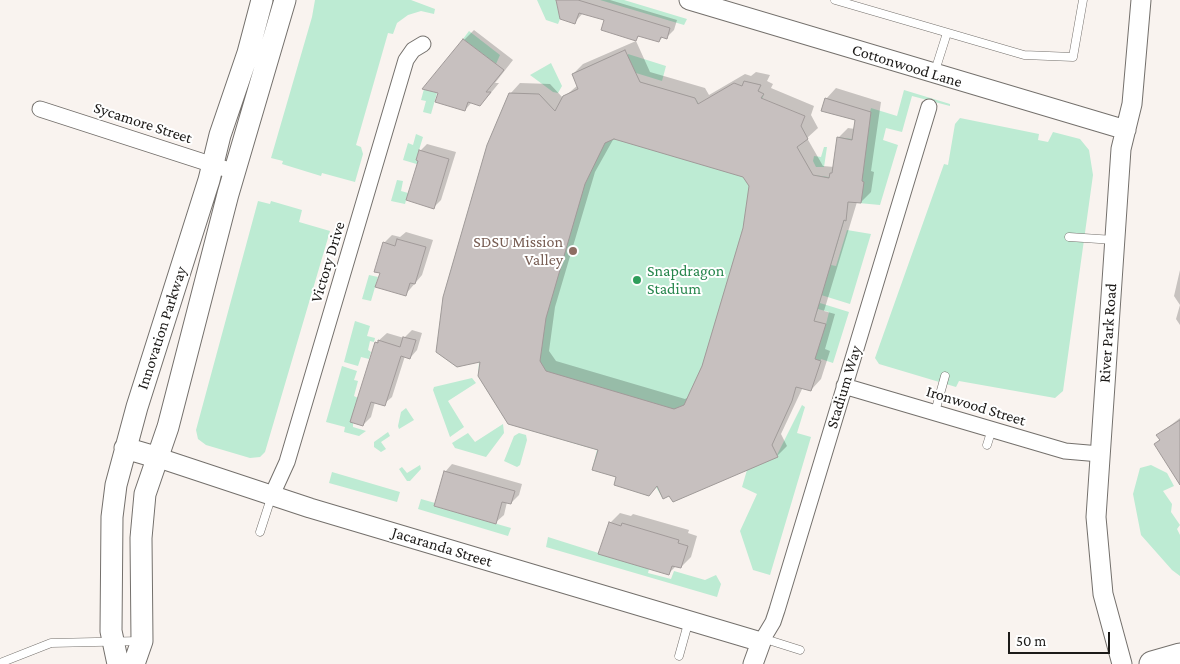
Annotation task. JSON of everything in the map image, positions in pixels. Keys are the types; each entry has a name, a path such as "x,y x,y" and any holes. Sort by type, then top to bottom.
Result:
{"highway":[{"path":"1152,664 1180,656"}],"main road":[{"name":"Innovation Parkway","path":"118,664 112,641 112,517 116,484 125,448 213,164 220,135 248,53 262,0"},
{"name":"Innovation Parkway","path":"134,664 142,641 142,516 147,488 159,458 235,172 285,0"},
{"name":"Jacaranda Street","path":"125,448 159,458"}],"street":[{"name":"Cottonwood Lane","path":"689,0 1126,130"},
{"name":"River Park Road","path":"1122,664 1111,630 1099,566 1096,517 1121,149 1132,104 1141,0"},
{"name":"Victory Drive","path":"272,495 286,462 406,60 413,50 423,44"},
{"name":"Stadium Way","path":"753,664 762,640 773,622 777,610 929,107"},
{"name":"Sycamore Street","path":"40,109 235,172"},
{"name":"Ironwood Street","path":"844,386 1065,451 1100,454"},
{"name":"Jacaranda Street","path":"159,458 272,495 689,620 762,640"}],"lane":[{"path":"836,0 1024,55 1073,57 1083,0"},
{"path":"934,74 947,33"},
{"path":"1069,237 1115,240"},
{"path":"935,412 945,376"},
{"path":"987,445 992,429"},
{"path":"260,532 272,495"},
{"path":"679,656 689,620"},
{"path":"762,640 800,650"},
{"path":"0,663 51,643 142,641"}],"green space":[{"path":"315,0 411,0 435,9 434,14 421,11 408,15 397,23 393,34 388,33 356,145 361,147 363,154 355,182 322,173 321,176 282,164 283,161 271,158 312,17"},
{"path":"537,0 556,0 560,19 558,24 546,20"},
{"path":"600,0 624,0 687,19 684,25"},
{"path":"469,31 500,55 496,64 463,39"},
{"name":"Snapdragon Stadium","path":"628,54 666,66 662,81 636,73 640,82 695,98 700,106 742,86 744,81 761,85 758,91 764,94 762,99 799,122 808,139 797,147 813,175 829,177 830,173 832,173 837,137 852,139 855,120 821,111 825,98 870,112 871,108 897,116 904,90 950,104 950,106 912,96 902,132 886,128 883,140 898,145 880,205 848,202 846,221 844,221 831,265 836,266 847,230 871,234 850,304 821,295 820,303 849,312 833,363 821,359 811,391 796,387 792,401 772,445 777,455 802,405 805,407 797,433 811,437 770,575 753,570 740,531 757,494 742,487 747,470 673,502 669,496 663,499 656,487 649,496 614,485 616,477 592,470 597,450 508,424 478,376 479,362 457,367 436,352 443,297 487,145 509,93 539,94 555,111 563,96 591,84 587,76 575,81 572,74 614,55 626,59","holes":["818,309 829,312 826,324 814,321"]},
{"path":"551,63 562,86 558,93 553,92 530,75"},
{"path":"424,89 437,93 431,114 423,112 426,101 421,100"},
{"path":"960,118 1039,134 1038,140 1048,142 1053,132 1080,139 1089,150 1093,175 1063,391 1055,398 959,381 956,387 879,364 875,358 944,164 948,165 955,124"},
{"path":"416,134 423,137 416,160 421,162 420,165 403,160 408,143 413,145"},
{"path":"824,147 827,147 824,167 816,167 813,161 814,156 821,157"},
{"path":"397,180 403,181 401,191 408,193 405,204 391,201"},
{"path":"258,201 270,204 271,201 302,210 299,222 330,231 265,452 260,457 250,458 206,445 198,439 196,430"},
{"path":"369,275 378,277 371,301 362,299"},
{"path":"355,321 370,326 367,336 375,338 374,342 370,341 368,350 371,352 369,359 361,357 358,366 344,362"},
{"path":"342,366 357,371 354,380 358,381 354,396 358,398 351,422 353,427 366,431 359,436 344,432 345,427 326,422"},
{"path":"472,378 476,383 448,401 464,427 450,437 433,390 434,387"},
{"path":"406,408 414,420 399,429 401,412"},
{"path":"503,424 504,433 486,457 455,448 452,443 468,433 475,442"},
{"path":"388,432 390,436 381,442 386,449 381,452 374,447 374,442"},
{"path":"519,433 526,435 527,440 520,465 517,467 504,461 514,436"},
{"path":"420,465 421,469 410,481 407,481 399,469 402,467 407,473"},
{"path":"1151,465 1167,473 1174,486 1163,491 1172,504 1171,512 1180,525 1177,529 1180,535 1180,576 1172,570 1141,535 1133,494 1140,468"},
{"path":"332,472 400,492 397,502 329,483"},
{"path":"421,499 435,503 434,506 511,528 508,536 418,509"},
{"path":"548,537 649,569 648,573 671,579 674,571 705,580 716,575 721,584 717,597 546,547"}],"building":[{"path":"556,0 578,0 670,28 667,39 661,37 659,42 638,36 636,41 601,30 604,20 579,13 575,24 560,19"},
{"path":"463,39 504,70 486,92 491,92 480,106 468,102 465,111 435,102 438,93 422,89"},
{"name":"Snapdragon Stadium","path":"625,50 640,82 695,98 698,104 734,83 742,86 744,81 761,85 758,91 764,94 761,98 805,116 801,126 808,139 797,147 813,175 829,178 830,173 832,173 837,137 852,140 855,120 821,111 825,98 871,112 861,203 848,202 846,221 844,220 814,321 826,324 815,359 821,361 811,391 796,387 792,401 772,445 778,457 673,502 669,496 663,499 657,486 649,496 614,485 616,477 592,470 598,450 508,424 478,376 480,362 457,367 436,352 443,297 487,145 509,93 539,94 555,111 563,96 578,89 572,74","holes":["614,139 743,177 749,186 743,228 702,366 684,405 674,409 546,371 540,361 546,318 585,184 605,143"]},
{"path":"419,150 449,159 434,209 406,200 418,161 416,160"},
{"path":"397,239 426,247 415,284 410,283 406,296 375,287 380,273 374,272 383,242 395,246"},
{"path":"403,337 416,340 410,359 401,356 385,406 371,402 363,426 350,422 375,342 378,343 378,340 400,347"},
{"path":"1180,420 1180,485 1154,444 1160,440 1156,435"},
{"path":"444,471 515,491 511,504 502,502 496,524 434,506"},
{"path":"609,522 621,526 622,523 679,540 678,543 688,546 681,568 672,566 669,575 598,554"}],"place":[{"name":"SDSU Mission Valley","path":"573,251"},
{"name":"Snapdragon Stadium","path":"637,280"}]}
